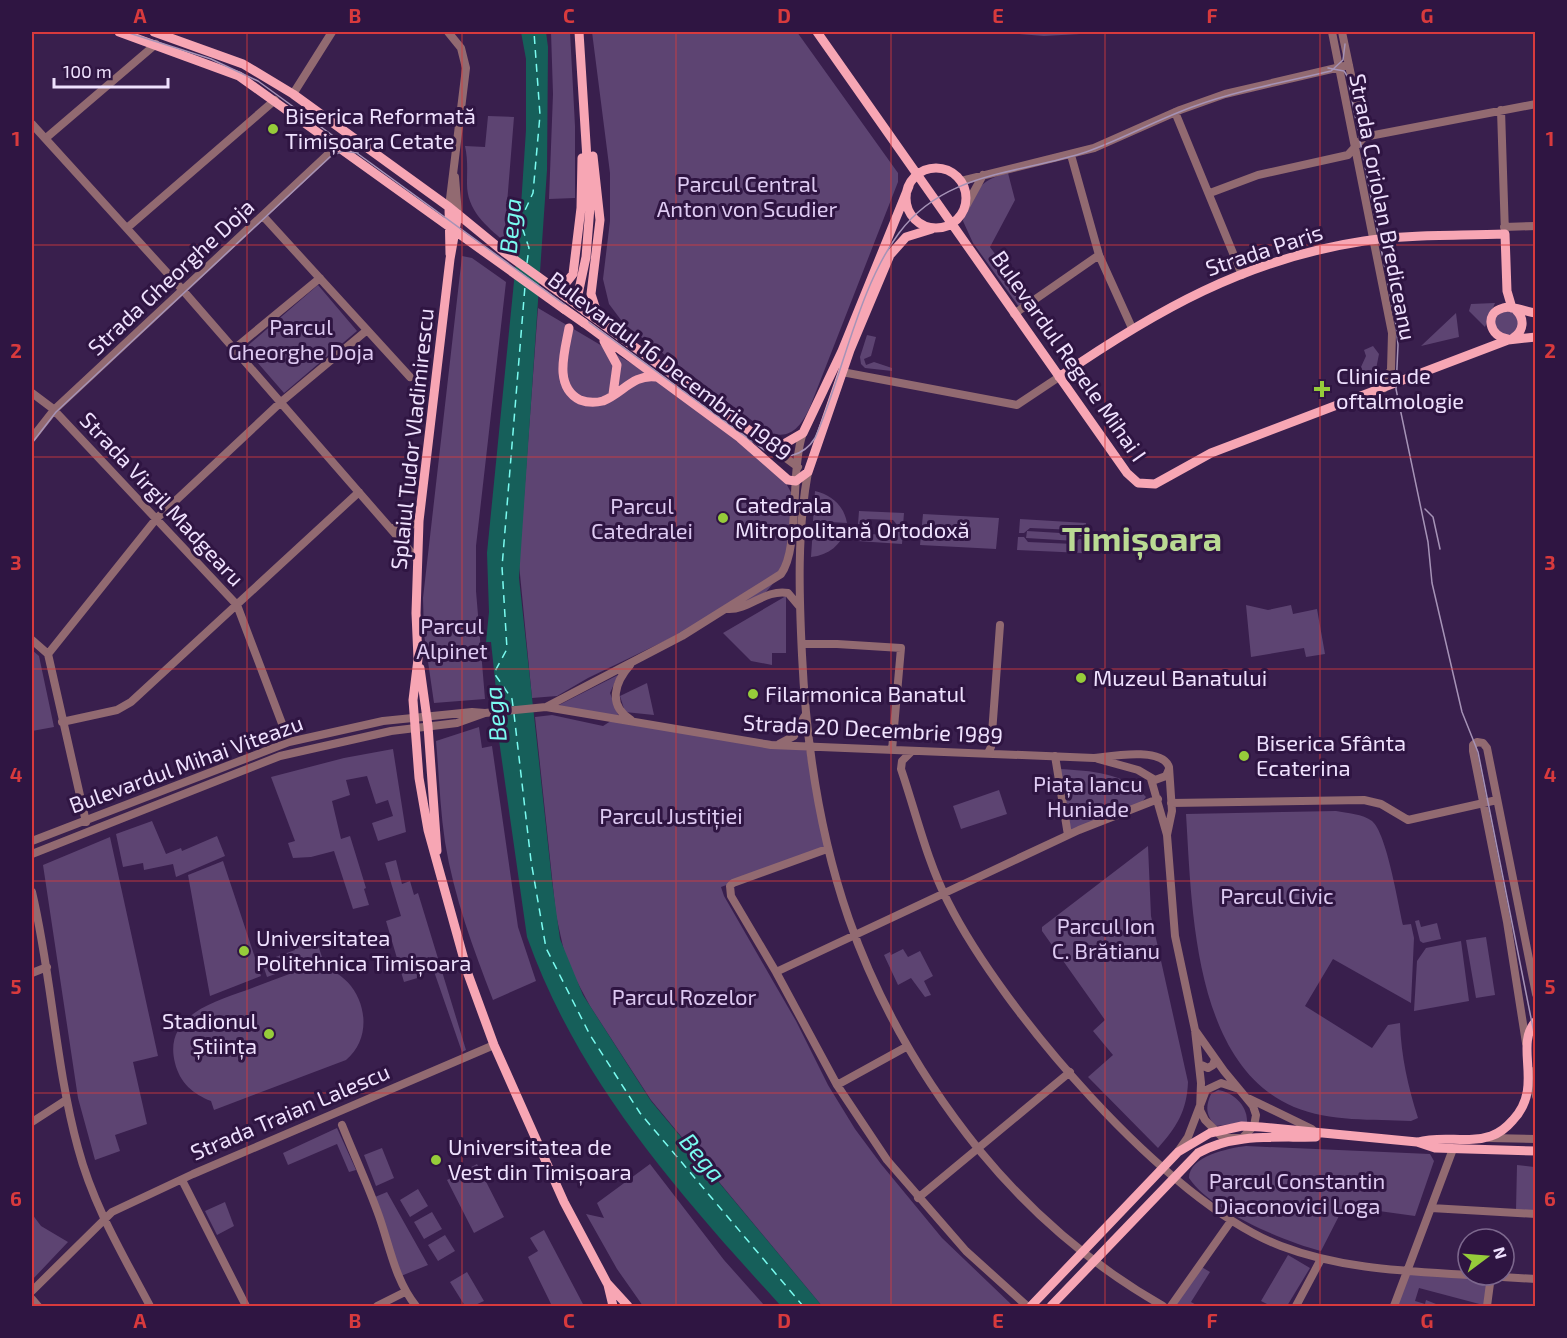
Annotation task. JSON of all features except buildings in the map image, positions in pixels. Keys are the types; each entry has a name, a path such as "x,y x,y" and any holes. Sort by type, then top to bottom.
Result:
{"main road":[{"name":"Bulevardul 16 Decembrie 1989","path":"119,32 230,72 275,100 600,334 740,438 788,480 802,477"},
{"name":"Bulevardul 16 Decembrie 1989","path":"161,32 243,64 293,94 449,207 504,252 761,439"},
{"path":"577,299 590,219 589,171 579,32"},
{"name":"Bulevardul Regele Mihai I","path":"817,32 1127,473 1138,483 1148,485 1159,483 1211,453 1511,339 1536,337"},
{"path":"559,292 573,274 582,202 584,120"},
{"path":"584,120 591,142 600,208 591,294 600,322"},
{"path":"761,439 777,445 784,444 803,433 842,351 909,186 917,175 929,169 939,168 950,171 961,181 966,192 965,208 952,225 909,234 894,248 842,372 802,477"},
{"path":"909,186 906,197 909,212 919,223 932,229"},
{"name":"Splaiul Tudor Vladimirescu","path":"449,207 450,259"},
{"name":"Splaiul Tudor Vladimirescu","path":"437,856 428,830 414,727 418,659 417,559 419,521 450,259 457,232 458,214"},
{"path":"1505,231 1506,291 1514,309 1522,319 1523,326 1511,339 1496,336 1490,322 1498,310 1514,309 1536,312"},
{"name":"Strada Paris","path":"1059,377 1132,328 1180,301 1242,275 1307,254 1374,240 1505,231"},
{"path":"569,328 562,369 571,393 578,399 593,403 613,394 639,377 656,377"},
{"path":"600,334 617,365 613,394"},
{"name":"Splaiul Tudor Vladimirescu","path":"418,659 428,721 437,856"},
{"path":"437,856 468,974 494,1045 564,1202 620,1306"},
{"path":"1418,1142 1435,1137 1481,1138 1506,1128 1519,1113 1529,1087 1529,1061 1526,1046 1528,1032 1536,1021"},
{"path":"1029,1306 1178,1152 1216,1132 1254,1126 1342,1137 1418,1142 1435,1148 1536,1151"},
{"path":"1051,1306 1197,1153 1215,1144 1236,1140 1342,1137"},
{"path":"608,1283 613,1306"},
{"path":"608,1283 628,1306"}],"street":[{"path":"293,94 332,32"},
{"name":"Splaiul Tudor Vladimirescu","path":"448,32 464,53 466,68 455,176 449,207"},
{"name":"Strada Coriolan Brediceanu","path":"1332,32 1393,338 1391,369 1384,388"},
{"name":"Strada Coriolan Brediceanu","path":"1342,32 1364,137"},
{"path":"46,138 156,44"},
{"path":"961,181 1071,155 1176,112 1249,87 1349,65"},
{"path":"127,228 275,100"},
{"path":"1210,193 1258,176 1348,155 1364,137 1536,104"},
{"path":"1501,110 1505,231"},
{"path":"1176,112 1242,275"},
{"path":"32,124 183,291 417,559"},
{"name":"Strada Gheorghe Doja","path":"32,438 54,410 338,145"},
{"path":"1071,155 1099,255 1132,328"},
{"path":"965,208 983,175"},
{"name":"Splaiul Tudor Vladimirescu","path":"455,176 458,214"},
{"path":"263,216 410,377"},
{"name":"Strada Paris","path":"1505,231 1536,226"},
{"path":"1014,314 1099,255"},
{"path":"234,349 320,278"},
{"path":"48,654 156,519 281,402 366,331"},
{"path":"842,372 1018,405 1059,377"},
{"name":"Strada Virgil Madgearu","path":"32,393 54,410 237,605 289,742"},
{"path":"428,721 457,723 485,713 546,706 632,663 728,609 777,578 785,569 790,558 794,496 802,477 797,466 803,433"},
{"name":"Bulevardul 16 Decembrie 1989","path":"761,439 797,466"},
{"path":"781,474 794,496"},
{"name":"Bulevardul 16 Decembrie 1989","path":"802,477 805,491 799,567 800,607 809,746 827,849 854,936 874,987 906,1047 938,1097 1018,1196 1093,1262 1162,1306"},
{"path":"62,722 124,707 359,492"},
{"path":"391,528 406,528 419,521"},
{"path":"728,609 735,610 768,594 781,592 793,597 800,607"},
{"path":"991,751 1000,625"},
{"path":"32,640 48,654 89,831"},
{"path":"802,644 901,648 892,750"},
{"path":"632,663 617,682 615,697 623,714 641,723"},
{"name":"Strada 20 Decembrie 1989","path":"546,706 767,744 912,751 991,751 1094,758 1129,766 1149,777"},
{"path":"767,744 784,742 796,734 802,724 805,710"},
{"name":"Bulevardul Mihai Viteazu","path":"32,841 289,742 338,729 414,717 428,721"},
{"name":"Bulevardul Mihai Viteazu","path":"32,854 280,756 414,727 428,721"},
{"path":"1526,1046 1507,922 1472,749 1477,742 1486,746 1536,994"},
{"path":"912,751 903,759 901,768 944,894 964,931 993,975 1070,1072 1163,1167 1231,1221 1279,1245 1321,1259 1407,1271 1456,1274"},
{"name":"Strada 20 Decembrie 1989","path":"1094,758 1122,754 1151,757"},
{"path":"1055,756 1068,835"},
{"path":"1167,835 1172,803 1169,769 1164,758 1151,757 1144,765 1158,799 1167,835 1176,936 1195,1030 1203,1116 1223,1138 1236,1140 1247,1136 1254,1126 1255,1110 1195,1030"},
{"path":"1149,777 1162,778 1169,769"},
{"path":"776,972 1068,835 1158,799"},
{"path":"1172,803 1367,801 1383,805 1405,819 1411,820 1497,800"},
{"path":"827,849 737,880 730,886 731,896 861,1125 918,1198 966,1251 1029,1306"},
{"path":"32,892 66,1100 78,1150 104,1218 150,1306"},
{"path":"32,973 46,967"},
{"name":"Strada Traian Lalescu","path":"32,1291 104,1218 182,1180 494,1045"},
{"path":"837,1085 906,1047"},
{"path":"1199,1064 1208,1068 1213,1065 1215,1059"},
{"path":"1529,1061 1536,1096"},
{"path":"918,1198 1070,1072"},
{"path":"1178,1152 1188,1137 1201,1099 1208,1089 1221,1083 1233,1086 1244,1095 1298,1124 1342,1137"},
{"path":"32,1122 66,1100"},
{"path":"342,1125 379,1216 405,1292 416,1306"},
{"path":"1481,1138 1536,1139"},
{"path":"1394,1306 1453,1149"},
{"path":"182,1180 246,1306"},
{"path":"1431,1208 1536,1214"},
{"path":"1171,1306 1231,1221"},
{"path":"1296,1306 1321,1259"},
{"path":"1516,1278 1536,1279"},
{"path":"1487,1306 1490,1287"},
{"path":"377,1306 405,1292"},
{"path":"32,1299 38,1306"}],"green space":[{"path":"551,32 570,32 575,126 575,198 549,199 553,94"},
{"name":"Parcul Central Anton von Scudier","path":"592,32 797,32 898,173 898,182 810,407 803,421 788,434 781,435 766,431 624,324 609,304 603,279 610,221 610,173"},
{"path":"993,32 1116,32 1044,36"},
{"path":"488,116 514,117 504,241 479,217 470,202 468,193 465,146 485,147"},
{"path":"1008,173 1015,200 990,247 1029,300 1019,307 973,243 963,221 968,204 977,190 991,179"},
{"name":"Parcul Alpinet","path":"462,256 472,258 506,282 476,546 476,591 485,699 434,703 424,634 423,598"},
{"name":"Parcul Gheorghe Doja","path":"318,285 357,331 284,393 245,348"},
{"path":"1495,303 1485,327 1469,311 1471,304"},
{"name":"Parcul Catedralei","path":"538,308 663,382 781,474 793,496 785,569 766,592 588,678 557,696 532,698 519,564"},
{"path":"1501,311 1514,312 1520,323 1515,334 1506,337 1495,330 1495,317"},
{"path":"1456,313 1459,337 1421,346"},
{"path":"867,335 876,337 871,356 864,359 866,365 874,362 892,368 892,371 865,368 861,364 860,357"},
{"path":"1373,346 1379,354 1376,369 1367,381 1361,367 1366,356 1364,350"},
{"path":"815,491 827,495 840,506 847,523 813,521"},
{"path":"859,511 904,513 903,526 898,526 893,520 868,519 863,524 858,524"},
{"path":"923,514 999,518 996,549 920,545"},
{"path":"1020,519 1086,523 1085,536 1080,536 1075,530 1030,528 1024,533 1019,533"},
{"path":"813,527 847,528 834,548 811,557"},
{"path":"858,528 863,528 868,534 893,535 898,530 903,530 902,544 857,541"},
{"path":"1027,531 1077,534 1076,541 1026,538"},
{"path":"1018,537 1024,537 1028,542 1074,544 1079,539 1085,540 1083,553 1017,550"},
{"path":"786,596 786,653 772,653 772,665 751,661 723,633"},
{"path":"1246,605 1268,610 1291,605 1293,614 1317,609 1325,654 1306,657 1304,648 1251,657"},
{"path":"32,650 39,656 54,727 32,731"},
{"path":"618,675 610,693 619,717 557,706"},
{"path":"647,683 654,715 625,712 620,696"},
{"name":"Parcul Rozelor","path":"552,715 603,726 614,719 806,746 813,791 827,849 721,887 724,896 796,1021 828,1085 855,1129 942,1238 1013,1306 822,1306 651,1100 590,1006 564,951 556,915 535,717"},
{"path":"479,727 482,748 492,746 518,927 536,981 493,1000 453,883 442,817 436,741"},
{"path":"393,749 406,832 378,841 372,823 393,816 388,800 376,804 367,776 346,780 350,795 332,801 341,839 350,836 366,888 364,889 369,905 353,909 334,851 311,857 293,858 288,843 295,841 271,777 344,758"},
{"name":"Piața Iancu Huniade","path":"1059,769 1106,774 1128,782 1146,797 1142,802 1070,831"},
{"path":"999,790 1007,814 961,829 953,806"},
{"name":"Parcul Civic","path":"1336,811 1355,814 1372,821 1382,840 1403,925 1411,924 1414,938 1411,1003 1333,959 1305,1006 1372,1048 1388,1025 1400,1023 1406,1071 1418,1118 1411,1121 1352,1119 1308,1112 1294,1107 1261,1086 1235,1056 1217,1020 1204,980 1191,893 1186,814"},
{"path":"152,821 166,854 181,848 182,851 217,836 225,856 176,877 173,864 144,870 143,863 123,867 116,834"},
{"path":"110,837 158,1056 133,1062 147,1124 115,1135 120,1151 95,1160 78,1098 43,865"},
{"name":"Parcul Ion C. Brătianu","path":"1148,846 1151,916 1188,1082 1186,1101 1180,1118 1158,1148 1088,1077 1113,1055 1093,1031 1105,1020 1042,931 1042,927"},
{"path":"396,860 402,884 410,881 414,895 418,893 466,1050 462,1052 429,957 419,960 424,976 404,982 386,921 401,916 385,863"},
{"path":"223,861 261,976 210,996 188,875"},
{"path":"1419,920 1421,927 1437,923 1441,939 1423,943 1420,941 1415,921"},
{"path":"315,936 322,957 267,977 262,962 295,950 293,944"},
{"path":"1486,937 1495,995 1476,998 1466,940"},
{"path":"1461,941 1469,1001 1414,1011 1417,961 1426,948"},
{"path":"903,949 908,957 920,951 933,976 924,981 931,995 925,997 911,978 898,985 884,955 890,952 891,955"},
{"path":"308,967 325,969 340,975 351,986 359,1000 363,1016 363,1032 357,1047 346,1060 214,1110 211,1101 188,1087 177,1070 173,1047 176,1033 194,1013 206,1006"},
{"path":"1218,1090 1234,1097 1242,1105 1247,1122 1216,1126 1208,1115 1207,1107 1211,1094"},
{"path":"337,1128 356,1170 349,1172 337,1144 288,1165 283,1153"},
{"name":"Parcul Constantin Diaconovici Loga","path":"1246,1146 1430,1154 1434,1161 1415,1216 1350,1207 1341,1212 1321,1251 1287,1240 1230,1213 1199,1190 1189,1178 1196,1164 1211,1154"},
{"path":"382,1148 394,1178 376,1186 364,1155"},
{"path":"477,1164 504,1217 474,1233 447,1180"},
{"path":"650,1164 724,1260 765,1306 643,1306 617,1269 586,1214 604,1218 597,1203"},
{"path":"1517,1165 1534,1167 1535,1211 1516,1210"},
{"path":"418,1189 428,1206 410,1217 400,1200"},
{"path":"387,1192 428,1265 401,1276 375,1197"},
{"path":"225,1202 234,1226 217,1235 205,1211"},
{"path":"432,1212 442,1229 424,1239 414,1222"},
{"path":"32,1214 41,1226 68,1242 32,1280"},
{"path":"544,1230 584,1306 552,1306 528,1257 538,1251 530,1238"},
{"path":"445,1235 455,1251 438,1261 428,1245"},
{"path":"1288,1255 1310,1268 1287,1306 1271,1306 1261,1301"},
{"path":"1200,1266 1210,1272 1191,1302 1198,1306 1171,1306"},
{"path":"1407,1271 1456,1274 1456,1287 1490,1287 1487,1306 1419,1288 1415,1301 1425,1304 1426,1300 1436,1306 1394,1306"},
{"path":"467,1272 484,1301 473,1306 465,1306 450,1282"}],"water":[{"name":"Bega","path":"521,32 546,32 548,47 547,170 519,578 560,939 583,995 651,1101 822,1306 781,1306 670,1178 635,1134 603,1088 574,1040 548,990 527,937 492,691 496,690 491,642 486,642 489,612 487,553 520,221 526,130 526,59"}],"ferry route":[{"path":"527,263 529,248 520,221 533,193 540,115 534,32"},
{"path":"513,706 512,699 494,673 507,649 502,567 525,286"},
{"path":"514,714 531,861 546,948 590,1035 640,1113 803,1306"}],"tram line":[{"path":"126,32 211,59 258,81 764,450 778,456 799,453 815,438 862,305 885,255 899,233 918,213 938,197 985,178 1086,152 1212,100 1331,71 1343,60 1345,44"},
{"path":"1328,68 1344,71 1353,85"},
{"path":"1348,79 1396,325 1398,345 1396,389 1428,542 1432,583 1462,712 1478,752 1536,1043"},
{"path":"32,443 56,412 331,156 343,151 358,153"},
{"path":"1425,509 1433,517 1440,549"}],"place":[{"name":"Biserica Reformată Timișoara Cetate","path":"273,129"},
{"name":"Clinica de oftalmologie","path":"1322,389"},
{"name":"Catedrala Mitropolitană Ortodoxă","path":"723,518"},
{"name":"Muzeul Banatului","path":"1081,678"},
{"name":"Filarmonica Banatul","path":"753,694"},
{"name":"Biserica Sfânta Ecaterina","path":"1244,756"},
{"name":"Universitatea Politehnica Timișoara","path":"244,951"},
{"name":"Stadionul Știința","path":"269,1034"},
{"name":"Universitatea de Vest din Timișoara","path":"436,1160"}],"district":[{"name":"Timișoara","path":"1142,539"}],"park label":[{"name":"Parcul Justiției","path":"671,816"}]}
